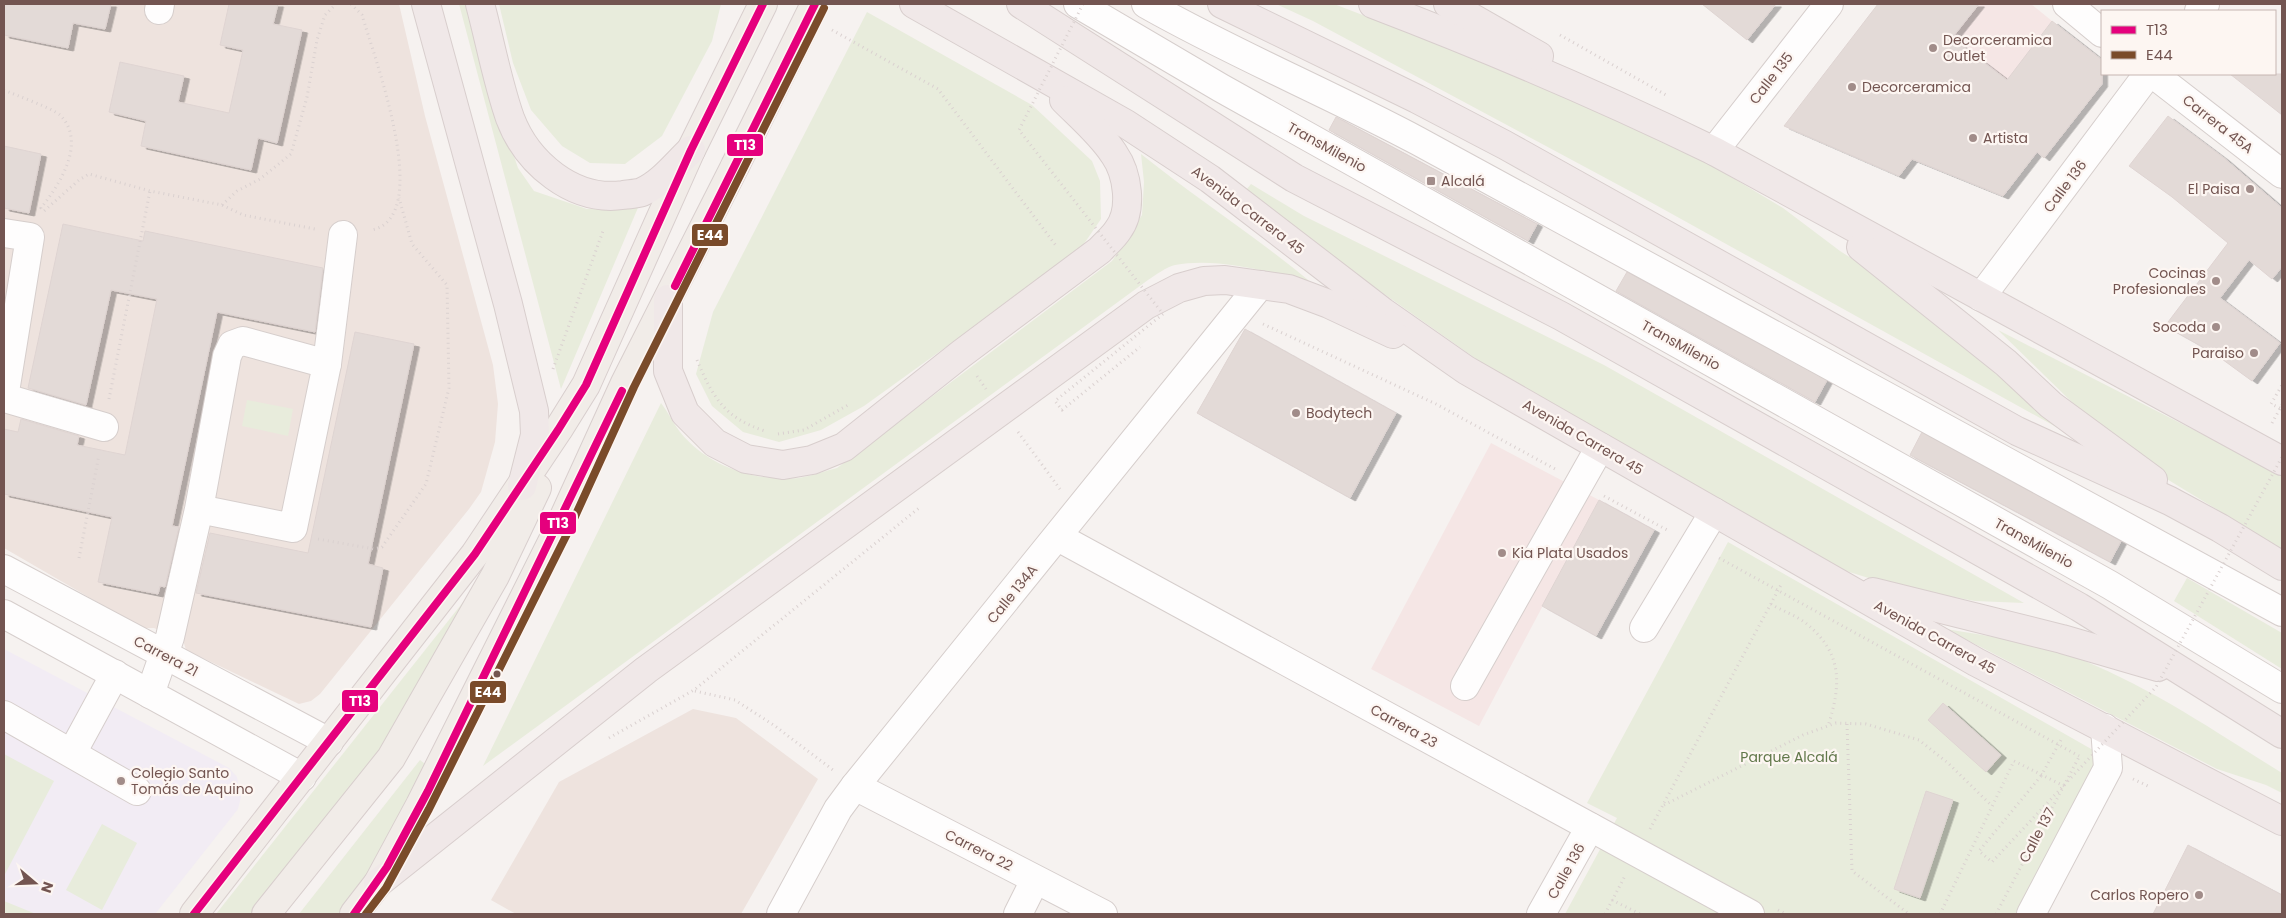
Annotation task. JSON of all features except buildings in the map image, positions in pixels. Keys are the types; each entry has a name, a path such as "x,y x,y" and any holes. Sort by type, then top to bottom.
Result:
{"highway":[{"path":"426,4 508,304 534,411 535,435 522,486"},
{"path":"480,4 510,118 520,137 540,165 559,180 581,191 611,196 641,192 659,182 691,150"},
{"name":"Avenida Carrera 45","path":"914,4 1126,124 1210,179 1383,312 1466,370 1976,662 2282,822"},
{"path":"1021,4 1294,178 1561,316 2079,607 2197,679 2282,734"},
{"path":"1222,4 1417,99 1589,190 2018,431 2170,501 2220,528 2282,566"},
{"path":"1373,4 1445,32 1662,126 1714,151 2282,459"},
{"path":"1451,5 1662,126"},
{"path":"668,299 668,371 685,413 715,443 746,460 783,465 812,460 844,447 961,354 1100,250 1118,230 1125,215 1128,201 1122,170 1115,154 1091,126 1038,75"},
{"path":"1782,189 1904,280 2006,363 2051,405 2220,528"},
{"path":"378,883 646,670 1146,305 1179,288 1211,281 1289,289 1330,304 1466,370"},
{"path":"1829,577 1880,594 2062,639 2197,679"}],"main road":[{"path":"266,914 391,758 495,576 586,385 691,150 763,4"},
{"path":"354,914 378,883 420,805 554,538 625,383 815,4"},
{"path":"194,914 469,562 522,486 586,385"}],"street":[{"name":"TransMilenio","path":"1078,4 1221,88 2110,585 2282,689"},
{"path":"1146,4 1373,118 1847,372 1947,430 2282,612"},
{"name":"Calle 135","path":"1714,151 1829,4"},
{"path":"2067,4 2101,31"},
{"name":"Calle 136","path":"1981,297 2147,75"},
{"name":"Carrera 45A","path":"2154,75 2282,174"},
{"path":"4,233 30,237 5,398 104,427"},
{"path":"199,509 293,528 327,364 343,234"},
{"name":"Calle 134A","path":"781,914 838,809 855,786 1260,285"},
{"path":"150,694 170,637 199,509 227,356 232,345 243,340 327,364"},
{"path":"1465,686 1600,448"},
{"path":"1644,628 1714,512"},
{"name":"Carrera 23","path":"1058,537 1750,914"},
{"name":"Carrera 21","path":"4,569 329,742"},
{"path":"4,614 302,777"},
{"path":"72,754 115,674"},
{"path":"4,715 137,791"},
{"path":"2031,914 2108,768 2105,728"},
{"path":"2108,768 2143,748"},
{"name":"Carrera 22","path":"855,786 1103,914"},
{"name":"Calle 136","path":"1541,914 1590,828"},
{"path":"1018,914 1035,880"}],"path":[{"path":"222,205 237,191 260,179 291,154 307,97 325,15 336,4"},
{"path":"4,90 59,114 69,130 70,159 41,208 44,211 79,180 89,174 150,192 222,205 243,215 343,234 378,229 392,218 399,197 401,166 391,116 362,15 351,4"},
{"path":"1083,4 1019,130 1163,314 1055,401 1062,410 1140,347"},
{"path":"828,28 938,89 1059,250"},
{"path":"1556,33 1669,96"},
{"path":"79,558 150,192"},
{"path":"293,528 306,537 374,549 382,547 426,484 449,388 447,285 412,244 399,197"},
{"path":"552,371 604,231"},
{"path":"1107,352 1130,334 1168,312"},
{"path":"1238,312 1436,404 1778,590 2058,746 2041,775 1979,851 1992,862 2156,687 2282,459"},
{"path":"961,354 1002,410"},
{"path":"695,356 723,409 749,426 767,432"},
{"path":"2274,419 2281,407 2271,404 2282,385"},
{"path":"775,435 804,430 855,401"},
{"path":"1009,436 1017,429 1077,512"},
{"path":"600,743 694,690 924,504"},
{"path":"1605,914 1795,558"},
{"path":"1771,604 1807,624 1831,649 1838,676 1835,704 1828,726"},
{"path":"694,690 735,700 775,726 855,786"},
{"path":"1663,805 1803,735 1836,723 1866,724 1919,740 1948,763 1992,806"},
{"path":"1847,724 1852,871 1909,914"},
{"name":"Calle 137","path":"1996,914 2079,757"},
{"path":"1940,914 2014,761 2064,786"},
{"path":"1612,900 1640,914"}],"shaded area":[{"path":"4,4 399,4 425,116 493,365 498,404 495,442 481,492 469,509 320,694 311,701 299,704 186,650 183,640 154,628 142,628 4,548"},
{"path":"1979,4 2031,4 2052,21 2032,48 2086,104 2067,129 1952,38"},
{"name":"Kia Plata Usados","path":"1491,443 1599,500 1479,726 1371,669"},
{"name":"Colegio Santo Tomás de Aquino","path":"4,649 229,768 237,777 241,797 238,809 155,914 4,914"},
{"path":"693,709 736,718 818,779 741,914 516,914 491,900 559,782"}],"green space":[{"path":"459,4 472,4 491,88 518,168 534,191 587,209 640,203 561,389"},
{"path":"499,4 721,4 712,41 662,136 625,164 590,163 562,146 531,110 513,63"},
{"path":"1276,4 1334,4 1490,64 1610,116 1708,163 1783,208 1840,251 1895,286 2058,428 1654,204 1313,21"},
{"path":"867,12 1032,105 1092,161 1100,181 1101,219 1079,251 864,406 821,430 779,442 743,432 712,406 696,374 713,312"},
{"path":"1141,154 1313,284 1227,264 1192,263 1175,265 1165,269 483,766 661,403 680,432 691,444 704,455 734,470 783,479 804,477 837,468 1112,261 1142,215 1144,182"},
{"path":"1251,184 1304,216 1604,365 2024,603 1975,601 1894,586 1843,570 1792,543 1654,461 1489,368 1363,279 1246,190"},
{"path":"1998,330 2282,475 2282,549 2152,470 2082,412"},
{"path":"247,400 293,409 288,436 242,426"},
{"name":"Parque Alcalá","path":"1728,542 2100,754 2017,914 1565,914 1617,818 1587,803"},
{"path":"2187,578 2282,633 2282,669 2174,601"},
{"path":"475,587 388,750 257,914 216,914"},
{"path":"1946,629 2008,639 2054,650 2125,679 2205,725 2282,773 2282,793 2266,785 2217,769"},
{"path":"4,754 54,781 4,876"},
{"path":"420,760 430,768 366,879 338,914 299,914"},
{"path":"102,824 137,843 102,910 66,890"},
{"path":"4,901 36,914 4,914"}],"transit line":[{"name":"T13","path":"194,914 475,554 558,430 586,385 691,150 763,4"},
{"name":"T13","path":"675,286 815,4"},
{"name":"E44","path":"366,914 386,888 429,809 567,534 634,387 824,8"},
{"name":"T13","path":"354,914 387,867 428,791 622,391"}],"place":[{"name":"Decorceramica Outlet","path":"1933,48"},
{"name":"Decorceramica","path":"1852,87"},
{"name":"Artista","path":"1973,138"},
{"name":"Alcalá","path":"1431,181"},
{"name":"El Paisa","path":"2250,189"},
{"name":"Cocinas Profesionales","path":"2216,281"},
{"name":"Socoda","path":"2216,327"},
{"name":"Paraiso","path":"2254,353"},
{"name":"Bodytech","path":"1296,413"},
{"name":"Kia Plata Usados","path":"1502,553"},
{"name":"Colegio Santo Tomás de Aquino","path":"121,781"},
{"name":"Carlos Ropero","path":"2199,895"}]}
